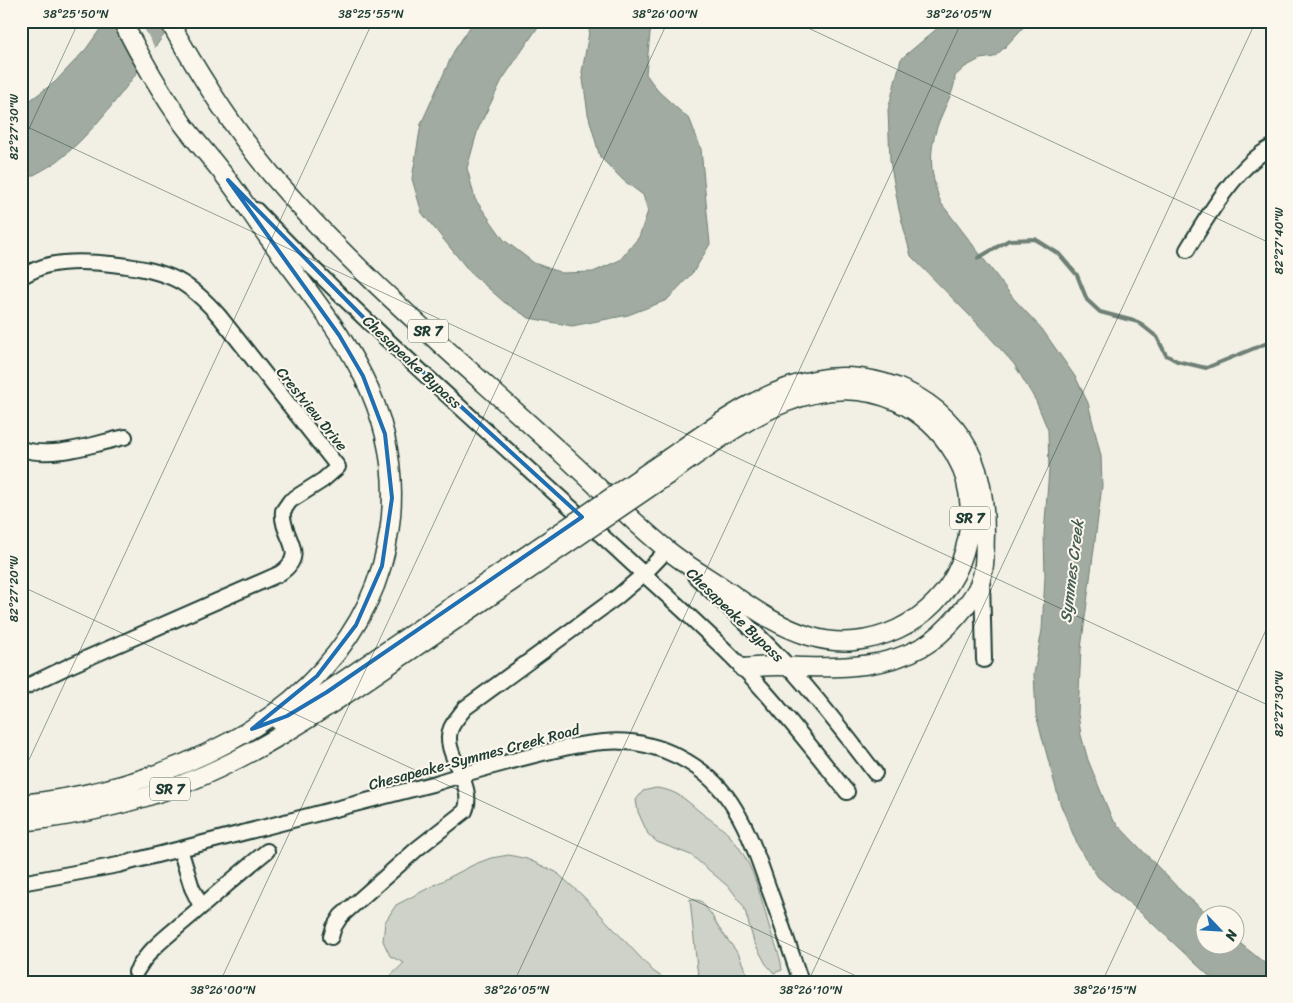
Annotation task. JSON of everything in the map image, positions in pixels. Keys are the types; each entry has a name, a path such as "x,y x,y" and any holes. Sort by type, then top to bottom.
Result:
{"main road":[{"name":"Chesapeake Bypass","path":"122,21 157,84 184,125 228,180"},
{"name":"Chesapeake Bypass","path":"169,21 187,54 240,133 301,208 342,250 471,371 667,550"},
{"name":"SR 7","path":"21,804 88,794 125,784 196,757 252,729 286,704 317,676 344,644 372,594 382,566 390,524 392,498 389,455 385,434 372,395 339,335 228,180"},
{"path":"665,469 724,420 748,406 794,385 813,380 852,376 888,384 912,395 938,411 953,425 973,458 984,499 985,523 982,578 962,610 939,636 910,653 886,662 863,666 743,668"},
{"name":"SR 7","path":"21,822 89,812 145,797 182,784 245,756 314,715 665,469 777,406 809,395 839,390 870,392 896,401 931,425 951,449 964,473 969,494 970,513 965,551 948,588 918,618 899,629 880,636 859,640 842,641 818,638 790,628 755,609 667,550"},
{"path":"252,729 287,716 327,692 544,552"}],"street":[{"path":"1187,250 1204,222 1236,178 1260,153 1272,147"},
{"name":"Chesapeake Bypass","path":"228,180 364,318 644,574 743,668 847,792"},
{"name":"Crestview Drive","path":"21,278 34,270 49,265 65,263 119,265 144,269 175,278 187,285 207,302 338,467 290,501 283,511 284,524 295,553 287,569 21,689"},
{"path":"21,449 40,453 54,452 125,437"},
{"path":"331,937 334,927 341,916 418,848 465,811 468,797 450,748 450,729 464,708 610,602 644,574 667,550"},
{"name":"Chesapeake Bypass","path":"667,550 752,629 788,666 848,737 874,773"},
{"path":"982,578 984,660"},
{"name":"Chesapeake-Symmes Creek Road","path":"21,883 118,865 436,783 461,774 566,747 605,742 644,744 662,750 697,767 712,779 736,810 754,844 801,982"},
{"path":"180,849 192,888 201,906"},
{"path":"136,972 143,958 152,948 268,851"}],"highlighted area":[{"path":"228,180 364,318 582,517 327,692 287,716 252,729 317,676 356,625 382,566 392,498 385,434 363,376 339,335"}],"shaded area":[{"path":"656,788 675,793 685,799 729,835 737,845 755,878 782,970 774,973 766,964 754,942 744,907 730,888 691,855 657,842 648,834 638,812 636,800 643,791"},
{"path":"509,855 527,859 556,872 582,895 653,971 669,982 384,982 404,963 390,956 383,941 385,922 396,905 475,864 491,858"},
{"path":"690,899 701,901 711,914 739,955 750,982 701,982 697,968"}],"water":[{"path":"106,21 174,21 123,92 80,141 49,167 21,182 21,107 55,82 86,49"},
{"path":"474,21 542,21 502,80 478,129 467,168 475,199 504,240 534,263 562,273 593,272 620,260 639,237 648,211 643,195 623,180 600,157 588,114 582,72 591,21 654,21 650,33 646,74 658,91 690,120 701,149 710,244 694,271 667,300 628,315 572,326 529,318 504,302 470,272 422,213 412,179 421,124 454,51"},
{"name":"Symmes Creek","path":"946,21 1029,21 994,57 980,59 965,67 955,76 953,90 938,124 932,147 931,158 934,180 941,203 1014,299 1042,329 1076,378 1088,403 1101,456 1102,486 1081,649 1078,714 1081,735 1088,760 1112,819 1181,891 1198,906 1196,906 1196,956 1246,956 1246,948 1272,969 1272,982 1217,982 1207,974 1140,912 1098,877 1078,846 1060,803 1036,715 1034,674 1042,630 1045,576 1044,534 1049,470 1048,430 1036,401 1014,364 911,256 899,210 890,161 888,110 901,59"}],"pier":[{"path":"111,21 140,21 156,50 139,73"}],"waterway":[{"path":"978,258 1009,240 1035,239 1059,254 1077,275 1087,300 1100,312 1138,322 1157,337 1166,355 1177,361 1206,368 1272,341"}]}
